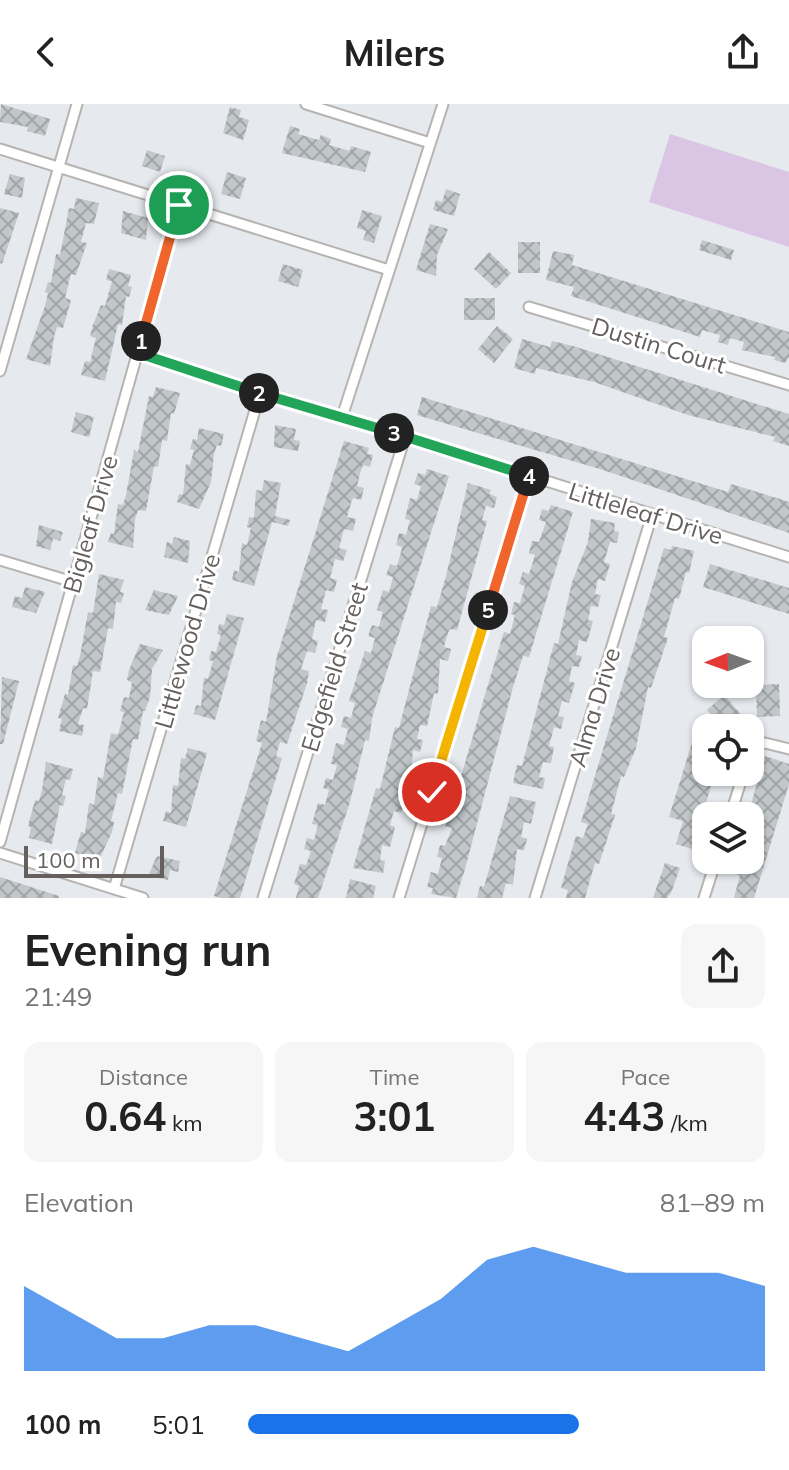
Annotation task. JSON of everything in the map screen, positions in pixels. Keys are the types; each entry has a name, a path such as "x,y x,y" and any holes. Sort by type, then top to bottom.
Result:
{"street":[{"path":"0,371 77,104"},
{"path":"306,104 430,143"},
{"path":"342,417 443,104"},
{"path":"0,149 389,270"},
{"name":"Bigleaf Drive","path":"0,842 179,205"},
{"name":"Dustin Court","path":"529,307 789,385"},
{"name":"Littleleaf Drive","path":"138,353 789,557"},
{"name":"Littlewood Drive","path":"114,889 260,393"},
{"name":"Edgefield Street","path":"263,898 405,437"},
{"path":"399,898 529,476"},
{"name":"Alma Drive","path":"535,898 652,515"},
{"path":"0,560 73,582"},
{"path":"764,743 789,749"},
{"path":"0,853 143,898"},
{"path":"704,898 712,874"}],"shaded area":[{"path":"670,134 789,172 789,247 649,202"}],"building":[{"path":"1,104 50,119 45,136 27,131 28,127 0,122"},
{"path":"230,107 241,110 239,117 249,120 243,140 223,133"},
{"path":"290,126 300,129 298,134 319,140 321,135 331,139 329,145 350,151 351,146 371,152 365,172 282,153"},
{"path":"147,150 165,156 160,172 142,166"},
{"path":"227,172 246,178 240,199 221,194"},
{"path":"10,174 25,178 22,198 4,194"},
{"path":"446,189 460,194 454,216 433,210 436,200 442,202"},
{"path":"76,198 99,203 94,224 86,223 81,242 87,243 76,275 71,274 65,298 71,300 63,328 57,327 50,366 26,359 45,306 48,293 45,292 48,282 51,283 56,254 60,255 69,208 74,209"},
{"path":"0,208 19,213 2,264 0,263"},
{"path":"362,210 382,216 374,243 363,240 366,231 357,228"},
{"path":"123,211 148,218 146,240 121,233"},
{"path":"430,224 448,229 437,255 436,276 416,270"},
{"path":"702,240 734,250 731,260 699,250"},
{"path":"518,242 540,242 540,273 518,273"},
{"path":"553,251 574,255 572,265 789,332 789,357 785,363 774,360 775,357 742,350 744,342 730,338 728,345 718,342 720,335 702,330 700,337 571,296 574,287 546,280"},
{"path":"489,252 511,273 496,289 474,269"},
{"path":"283,264 303,270 298,287 278,281"},
{"path":"109,269 131,275 128,286 132,287 129,297 126,296 122,325 118,324 105,381 81,375 85,361 90,362 96,338 90,336 101,305 105,306 112,281 106,280"},
{"path":"464,298 495,298 495,320 464,320"},
{"path":"497,326 513,339 494,363 478,349"},
{"path":"522,339 550,347 552,341 573,346 789,414 789,446 773,441 775,437 688,415 594,382 536,368 535,374 514,368"},
{"path":"156,387 180,393 174,414 171,413 167,441 162,440 158,467 154,466 146,511 138,510 135,519 133,548 108,542 111,533 114,534 118,504 123,505 126,495 149,396 153,397"},
{"path":"422,397 728,492 731,484 789,502 789,533 603,470 417,415"},
{"path":"76,412 94,417 89,437 71,432"},
{"path":"275,425 296,429 294,440 300,441 298,451 274,447"},
{"path":"199,428 224,434 221,446 217,445 214,454 211,482 199,509 177,502 179,494 183,495 186,464 190,465 194,450 190,449 193,439 197,440"},
{"path":"344,441 369,448 367,454 373,455 370,467 363,465 361,470 357,486 364,488 361,500 353,498 347,517 356,519 353,531 344,529 339,548 347,550 343,561 335,559 330,578 337,580 334,592 326,590 321,609 328,610 325,622 316,620 312,639 318,641 315,653 307,651 301,669 309,671 307,683 287,744 280,742 276,756 282,758 240,898 221,898 214,896 262,743 256,741 261,720 266,722 277,656"},
{"path":"427,469 449,476 372,718 369,741 365,740 350,802 318,898 296,898 299,886 294,884 300,864 306,865 311,851 304,849 307,838 314,840 318,825 312,824 318,803 325,805 329,790 323,788 326,778 333,780 337,765 331,764 336,743 344,745 348,729 341,727 344,716 351,718 355,703 349,701 365,651 371,653 375,638 368,636 372,625 379,627 383,612 377,610 383,590 389,592 393,577 386,575 390,564 397,566 402,547 396,545 399,533 406,535 410,520 405,519 410,498 417,500 421,486 414,484 418,473 425,475"},
{"path":"264,480 281,483 275,516 290,520 288,526 272,522 254,586 232,580 234,570 239,572 242,543 247,545 251,528 247,527 249,517 254,518 256,490 262,491"},
{"path":"468,483 491,490 489,494 497,497 494,508 486,506 482,520 487,521 457,630 450,629 444,647 451,649 448,661 440,659 438,694 434,693 427,726 420,725 417,739 423,740 420,752 413,750 410,783 404,782 401,786 398,800 404,801 401,813 394,811 390,825 395,827 390,847 382,845 380,860 385,861 383,873 353,868 376,788 380,789 395,727 399,728 431,606 437,607"},
{"path":"551,505 573,512 529,657 523,656 513,687 465,869 456,898 431,894 433,888 427,887 431,872 438,874 442,858 437,857 440,845 445,846 452,828 445,826 449,815 454,817 460,798 455,797 504,632 510,634 515,615 511,614 514,602 520,603 525,586 519,584 523,572 529,574 533,562 535,555 529,553 532,541 539,542 546,522 539,520 542,509 549,511"},
{"path":"591,519 615,523 614,531 619,532 617,543 610,542 604,562 610,564 605,581 598,579 595,594 601,595 598,607 591,606 588,620 593,621 587,642 579,640 576,655 582,656 579,667 572,666 569,681 575,683 569,703 562,701 558,716 564,717 561,729 554,727 549,746 554,747 551,763 543,762 539,777 545,778 543,789 513,783 517,765 522,766 554,643 558,644 572,582 588,542"},
{"path":"39,525 63,532 60,541 53,539 50,550 36,546"},
{"path":"174,537 190,541 188,563 164,557 167,542 172,544"},
{"path":"672,546 694,551 689,573 686,572 679,599 675,598 664,637 668,638 651,688 648,687 636,748 624,777 621,776 611,814 615,815 599,864 595,863 585,898 566,898 568,890 561,888 576,836 583,838 588,824 581,822 664,548 671,550"},
{"path":"710,564 789,588 789,614 703,587"},
{"path":"99,574 124,580 120,592 124,593 121,603 116,602 113,629 108,628 100,672 93,671 87,709 83,708 78,724 84,725 82,736 59,731 62,719 58,718 65,694 68,695 73,665 77,666 80,656 88,612 93,613"},
{"path":"25,587 45,592 36,613 12,607 15,596 22,598"},
{"path":"154,590 178,596 169,615 145,610"},
{"path":"227,614 244,618 215,720 194,714 196,705 201,706 204,678 208,679 213,661 209,660 211,651 216,652 221,635 217,634 219,624 224,625"},
{"path":"140,644 163,650 152,669 150,697 143,711 138,740 133,739 122,794 118,793 111,821 114,822 112,832 99,860 75,853 81,832 85,833 89,803 94,805 98,777 103,778 111,733 118,735 124,712 120,711 124,697 129,698 132,682 127,680 129,670"},
{"path":"2,677 19,681 3,744 0,744"},
{"path":"779,684 780,716 757,714 756,698 764,698 764,685"},
{"path":"721,698 727,698 741,714 711,714 707,710"},
{"path":"692,743 692,786 711,786 706,802 692,802 692,849 676,844 683,821 669,817"},
{"path":"188,748 207,753 186,827 163,821 166,811 171,813 173,785 178,786 181,758 185,759"},
{"path":"765,756 789,764 789,784 764,865 764,802 752,802 756,786 764,786"},
{"path":"46,762 73,769 70,780 66,779 62,795 66,796 63,806 60,805 52,844 29,838 31,827 28,826 35,800 39,801"},
{"path":"510,796 536,802 531,824 524,822 521,837 527,839 524,850 517,849 513,885 506,883 502,898 477,898 480,886 484,887"},
{"path":"157,856 180,861 178,872 170,870 168,880 148,876"},
{"path":"665,863 680,868 667,898 653,898"},
{"path":"735,874 761,874 754,898 734,898 740,875"},
{"path":"0,877 59,896 59,898 0,898"},
{"path":"350,879 376,886 373,898 346,898"}],"route":[{"path":"179,205 138,353 529,476 432,792"}]}
